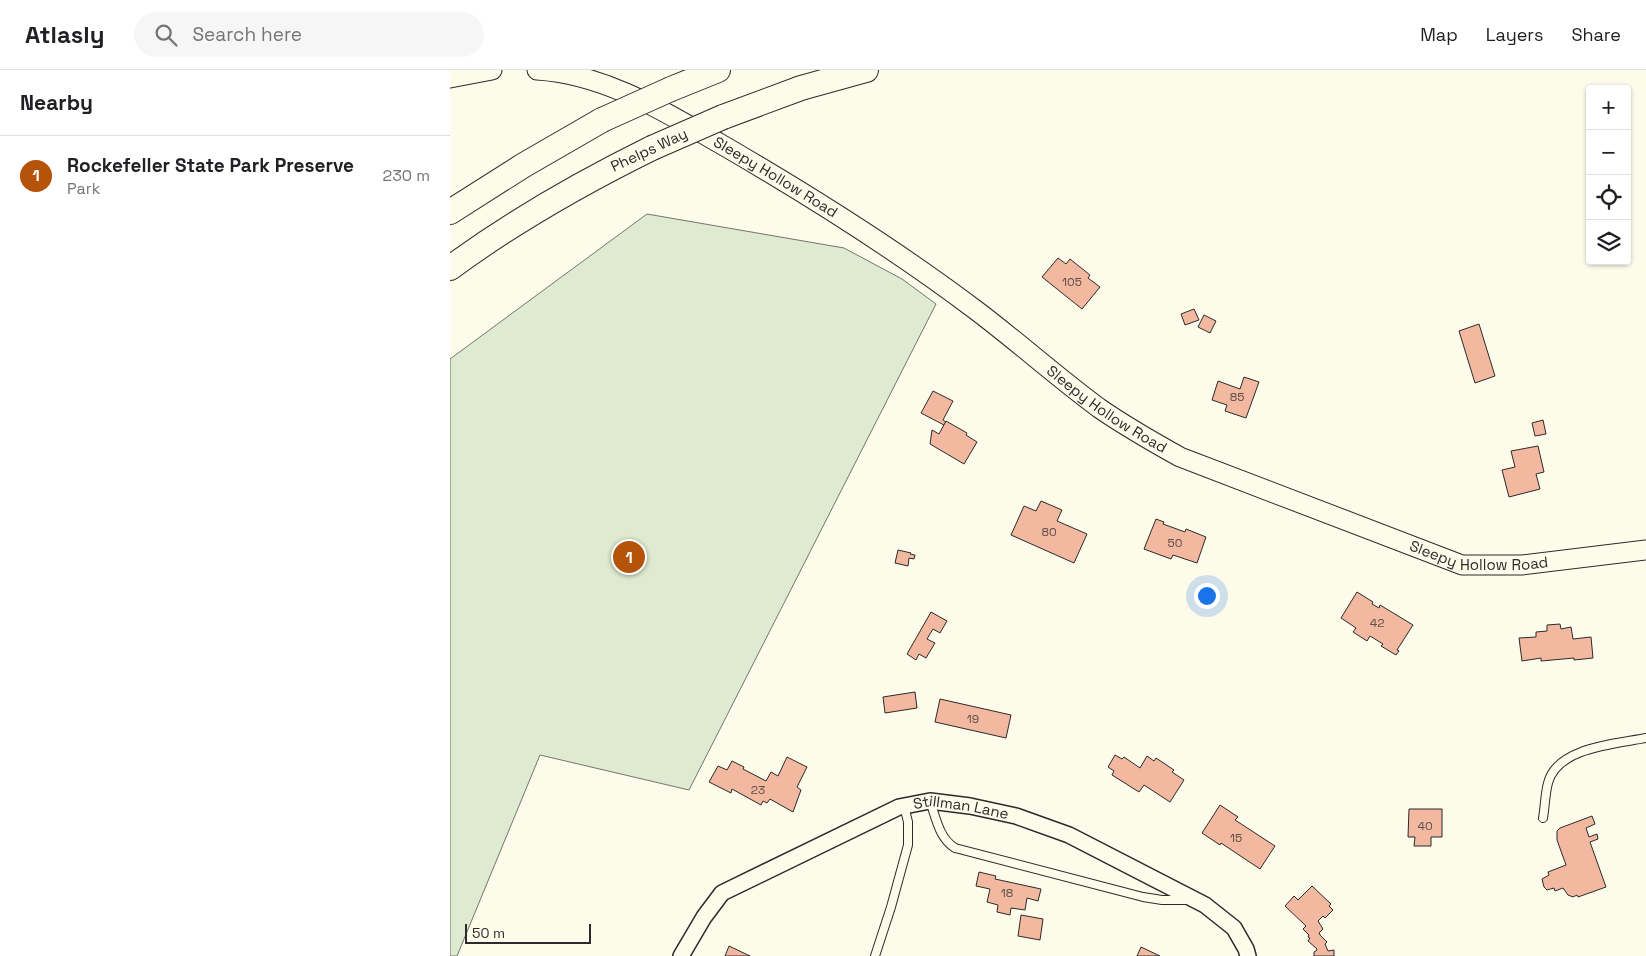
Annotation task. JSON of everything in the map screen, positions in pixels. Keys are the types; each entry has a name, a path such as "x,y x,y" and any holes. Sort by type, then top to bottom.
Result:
{"main road":[{"path":"450,212 524,164 602,120 718,70"},
{"name":"Phelps Way","path":"450,268 510,226 546,204 652,148 723,117 801,88 866,70"}],"street":[{"path":"450,78 492,70"},
{"name":"Sleepy Hollow Road","path":"537,70 577,76 605,84 677,119 756,164 884,245 977,311 1099,408 1144,437 1180,457 1462,565 1522,565 1646,550"},
{"name":"Stillman Lane","path":"681,956 704,916 722,893 904,806 930,801 970,806 1016,816 1069,835 1205,905 1234,928 1248,956"}],"lane":[{"path":"1543,818 1548,782 1555,769 1562,762 1583,751 1646,738"},
{"path":"930,801 942,834 948,843 955,848 1143,897 1170,900 1194,899"},
{"path":"875,956 908,845 908,822 904,806"}],"green space":[{"path":"647,214 844,248 902,279 936,304 689,790 540,755 457,956 450,956 450,359"}],"building":[{"path":"1058,258 1066,264 1070,259 1090,275 1088,278 1100,287 1082,309 1042,277"},
{"path":"1194,309 1199,320 1185,325 1181,314"},
{"path":"1204,315 1216,321 1210,333 1198,327"},
{"path":"1479,324 1495,376 1475,383 1459,331"},
{"path":"1244,377 1259,382 1246,418 1225,411 1227,405 1212,400 1218,381 1240,389"},
{"path":"933,391 953,401 943,420 946,422 944,425 921,413"},
{"path":"1543,420 1546,434 1535,436 1532,423"},
{"path":"946,421 967,433 966,435 977,442 964,464 930,444 932,430 939,434"},
{"path":"1538,446 1544,472 1536,474 1540,489 1509,497 1502,470 1515,467 1511,451"},
{"path":"1041,501 1062,510 1057,521 1087,534 1074,563 1011,535 1024,506 1036,511"},
{"path":"1156,519 1164,522 1163,524 1185,532 1186,529 1206,537 1197,563 1173,555 1171,559 1144,549"},
{"path":"898,550 915,555 914,559 909,558 908,566 895,563"},
{"path":"1357,592 1373,602 1372,604 1379,608 1380,605 1413,625 1397,650 1399,651 1396,655 1381,646 1383,644 1370,636 1367,641 1353,632 1356,628 1341,618"},
{"path":"931,612 947,621 940,633 933,629 927,639 935,643 926,658 919,654 916,660 907,654"},
{"path":"1560,624 1561,629 1571,627 1573,639 1591,637 1593,658 1541,661 1541,658 1522,661 1519,638 1536,637 1536,632 1547,631 1547,625"},
{"path":"915,692 917,708 885,713 883,697"},
{"path":"940,699 1011,715 1006,738 935,722"},
{"path":"1115,755 1122,759 1124,757 1140,768 1147,756 1154,761 1156,758 1174,770 1172,772 1184,780 1170,802 1144,785 1139,792 1112,775 1114,771 1108,767"},
{"path":"787,757 807,767 797,787 801,790 793,812 770,799 767,803 763,801 761,805 732,789 731,793 709,782 718,766 727,770 732,761 766,781 771,772 778,776"},
{"path":"1220,805 1238,817 1235,820 1275,846 1260,869 1221,843 1220,845 1202,833"},
{"path":"1409,809 1442,809 1442,837 1431,837 1431,846 1414,846 1415,837 1408,837"},
{"path":"1592,816 1595,824 1586,828 1589,837 1597,834 1598,839 1590,842 1606,887 1578,897 1577,895 1573,897 1568,895 1563,888 1555,891 1554,888 1547,890 1542,879 1549,875 1548,872 1566,865 1557,840 1557,831 1560,828"},
{"path":"979,872 996,876 995,879 1041,889 1038,901 1027,898 1025,910 1011,908 1010,915 997,912 998,905 987,902 990,889 976,886"},
{"path":"1312,886 1331,904 1329,906 1333,910 1325,918 1323,916 1318,921 1323,929 1319,933 1327,942 1325,944 1328,951 1334,950 1334,956 1314,956 1314,952 1317,949 1308,941 1309,935 1303,929 1306,926 1285,906 1294,896 1298,900"},
{"path":"1021,915 1043,919 1040,940 1018,936"},
{"path":"729,946 750,956 725,956"},
{"path":"1141,947 1160,956 1137,956"}],"place":[{"name":"Rockefeller State Park Preserve","path":"629,557"}]}
